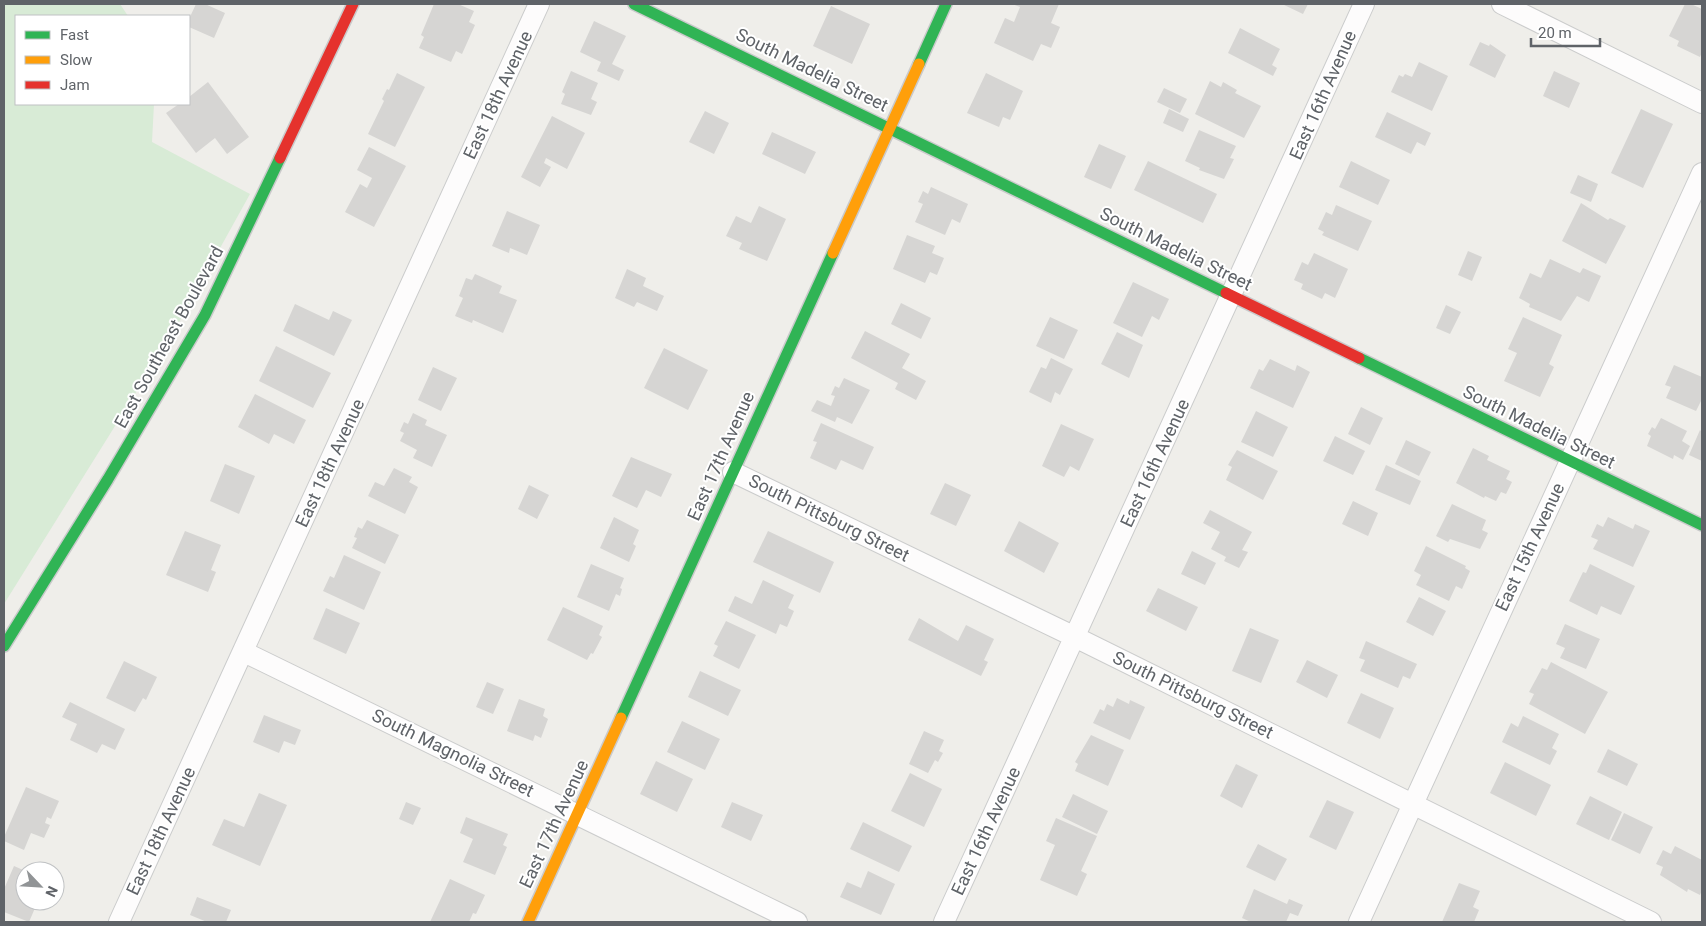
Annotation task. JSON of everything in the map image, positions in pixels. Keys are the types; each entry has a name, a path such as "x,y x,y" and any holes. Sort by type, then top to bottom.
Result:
{"street":[{"name":"East Southeast Boulevard","path":"4,646 108,479 205,316 353,4"},
{"name":"East 18th Avenue","path":"119,922 539,4"},
{"name":"South Madelia Street","path":"634,4 890,126 1232,296 1702,525"},
{"name":"East 17th Avenue","path":"528,922 946,4"},
{"name":"East 16th Avenue","path":"944,922 1364,4"},
{"path":"1502,4 1702,103"},
{"name":"East 15th Avenue","path":"1359,922 1702,173"},
{"name":"South Pittsburg Street","path":"733,472 1075,637 1651,922"},
{"name":"South Magnolia Street","path":"244,652 797,922"}],"green space":[{"path":"4,4 120,4 127,15 15,15 15,105 154,105 152,142 250,194 173,333 4,604"}],"building":[{"path":"196,4 205,4 225,13 214,38 190,27 190,17"},
{"path":"434,4 458,4 474,11 469,22 475,25 462,54 456,51 451,62 419,48 424,37 421,35"},
{"path":"1012,4 1059,4 1051,23 1060,27 1051,48 1041,44 1033,61 994,43 1005,18 1014,22 1020,7"},
{"path":"1282,4 1308,4 1303,14"},
{"path":"1685,4 1691,4 1702,9 1702,52 1700,57 1677,46 1679,41 1669,36"},
{"path":"831,6 870,24 852,64 813,46"},
{"path":"594,21 626,36 612,64 624,70 619,81 597,71 601,62 580,52"},
{"path":"1240,28 1280,49 1272,65 1277,68 1273,76 1228,53"},
{"path":"1480,42 1489,46 1490,44 1506,55 1495,78 1469,65"},
{"path":"1419,62 1448,76 1432,111 1391,92 1399,75 1403,77 1405,74 1412,77"},
{"path":"571,71 598,83 591,99 597,102 591,115 561,104 565,94 562,92"},
{"path":"1554,71 1580,83 1569,108 1543,96"},
{"path":"397,73 425,87 395,147 368,134 384,101 382,99 387,89 389,90"},
{"path":"986,73 1023,91 1010,120 1003,117 999,127 967,113"},
{"path":"1210,81 1221,87 1223,82 1237,90 1235,93 1261,106 1244,138 1195,114"},
{"path":"208,82 249,137 227,154 215,138 196,153 166,113 178,105 190,105 190,96"},
{"path":"1164,88 1187,99 1180,113 1157,102"},
{"path":"1169,109 1189,119 1183,132 1163,123"},
{"path":"1641,109 1673,124 1643,188 1611,173"},
{"path":"705,111 729,123 714,154 689,142"},
{"path":"1387,112 1431,133 1425,146 1417,142 1411,154 1375,137"},
{"path":"552,116 585,133 567,169 546,158 544,163 551,167 540,187 521,177"},
{"path":"1199,130 1236,146 1230,158 1234,159 1224,179 1199,170 1200,168 1185,161"},
{"path":"772,132 816,152 805,174 762,154"},
{"path":"1099,144 1126,156 1111,189 1084,177"},
{"path":"369,147 406,166 374,227 345,212 360,184 367,188 372,178 357,170"},
{"path":"1148,161 1217,194 1203,223 1134,190"},
{"path":"1351,161 1390,180 1378,205 1339,187"},
{"path":"1578,175 1598,184 1591,202 1570,193"},
{"path":"931,187 968,204 960,223 952,219 945,235 915,222 923,204 918,202 923,191 928,194"},
{"path":"1581,203 1608,220 1610,218 1626,226 1606,264 1562,241"},
{"path":"1336,205 1372,221 1358,251 1322,235 1324,232 1318,229 1326,212 1332,215"},
{"path":"759,206 786,219 767,261 739,249 742,243 726,236 736,216 751,223"},
{"path":"507,211 540,225 527,255 510,248 509,253 492,246"},
{"path":"907,235 935,246 932,253 944,258 937,275 930,272 925,283 893,269"},
{"path":"1468,251 1482,257 1472,281 1458,275"},
{"path":"1314,253 1348,269 1335,298 1325,293 1322,299 1301,289 1303,284 1294,280 1302,262 1308,265"},
{"path":"1550,259 1580,273 1583,268 1601,276 1589,302 1577,296 1561,321 1529,307 1530,304 1519,298 1530,273 1541,278"},
{"path":"627,269 646,278 643,286 664,296 657,311 637,302 634,307 615,298"},
{"path":"475,274 502,286 499,293 517,300 503,333 473,320 472,323 455,316 463,298 459,296 466,278 472,280"},
{"path":"1133,282 1169,299 1159,320 1152,316 1142,337 1113,323"},
{"path":"901,303 931,318 921,339 891,324"},
{"path":"295,304 329,320 333,311 352,320 334,356 283,331"},
{"path":"1446,305 1461,312 1450,334 1436,328"},
{"path":"1050,317 1078,330 1064,359 1036,346"},
{"path":"1523,317 1562,335 1549,364 1554,367 1540,397 1504,381 1517,353 1508,349"},
{"path":"865,331 910,354 902,368 926,381 916,400 895,389 898,383 851,358"},
{"path":"1117,332 1143,345 1129,378 1101,364"},
{"path":"276,346 331,373 313,408 259,381"},
{"path":"664,348 708,370 688,410 644,388"},
{"path":"1051,358 1073,369 1060,395 1055,392 1051,403 1029,392 1041,367 1046,369"},
{"path":"1270,359 1295,371 1297,365 1310,372 1293,408 1250,388 1259,369 1263,371"},
{"path":"1674,365 1702,377 1702,399 1696,411 1666,398 1671,387 1665,385"},
{"path":"433,367 457,378 441,411 418,400"},
{"path":"844,378 870,390 852,424 837,417 835,422 811,411 817,400 831,406 835,396 831,395 835,386 839,388"},
{"path":"255,394 306,420 294,444 274,434 269,444 238,427"},
{"path":"1361,407 1383,418 1370,445 1348,434"},
{"path":"1256,411 1288,427 1273,457 1241,442"},
{"path":"413,413 427,420 425,425 447,435 432,467 413,458 417,450 400,441 404,433 400,431 404,422 408,424"},
{"path":"1661,418 1687,431 1682,441 1690,446 1683,460 1674,455 1673,459 1647,446 1651,436 1648,434 1652,427 1655,429"},
{"path":"821,423 874,447 863,470 841,460 836,470 810,458 817,442 813,441"},
{"path":"1061,424 1094,439 1079,471 1070,466 1064,477 1042,466"},
{"path":"1700,430 1702,432 1702,461 1689,455"},
{"path":"1335,436 1365,451 1353,475 1323,461"},
{"path":"1406,440 1431,452 1419,476 1395,464"},
{"path":"1473,448 1489,456 1487,460 1510,471 1506,479 1512,482 1506,494 1501,492 1496,501 1485,496 1484,498 1456,483"},
{"path":"1237,450 1278,471 1263,500 1226,480 1232,467 1228,465"},
{"path":"631,457 672,474 661,497 646,490 637,508 612,496"},
{"path":"225,464 255,476 239,514 210,501"},
{"path":"1386,465 1421,481 1410,505 1375,490"},
{"path":"394,468 412,477 409,482 418,487 405,514 368,496 375,482 384,486"},
{"path":"945,483 971,495 956,526 930,514"},
{"path":"529,485 549,495 537,519 518,509"},
{"path":"1353,501 1378,513 1368,536 1342,524"},
{"path":"1452,504 1486,520 1482,530 1488,533 1480,549 1450,539 1448,542 1436,536"},
{"path":"1210,510 1252,532 1242,550 1248,552 1239,568 1224,561 1226,557 1211,549 1220,532 1203,523"},
{"path":"614,517 639,530 633,544 636,546 629,562 600,548"},
{"path":"1608,517 1633,529 1635,524 1650,531 1633,567 1593,549 1598,540 1591,537 1597,524 1603,527"},
{"path":"367,520 399,535 385,564 352,548 357,538 354,537 358,527 362,529"},
{"path":"1019,521 1059,543 1044,573 1004,551"},
{"path":"185,531 221,545 211,570 216,572 208,592 166,575"},
{"path":"768,531 834,562 820,593 753,562"},
{"path":"1426,546 1466,566 1465,568 1470,571 1462,589 1456,586 1449,601 1416,585 1421,575 1414,571"},
{"path":"1192,551 1216,563 1205,585 1181,574"},
{"path":"344,555 381,572 364,610 323,591 330,576 334,578"},
{"path":"591,564 624,578 620,588 622,589 620,596 616,594 609,611 577,597"},
{"path":"1590,564 1635,586 1621,615 1601,606 1597,615 1569,601 1583,572 1586,573"},
{"path":"763,580 794,595 788,608 794,611 787,627 780,624 776,634 728,611 735,596 752,604"},
{"path":"1158,588 1198,607 1186,631 1146,611"},
{"path":"1419,597 1446,611 1433,636 1406,622"},
{"path":"563,607 603,626 599,635 602,637 593,654 591,653 587,660 547,640"},
{"path":"326,608 360,623 346,654 313,639"},
{"path":"919,618 958,641 966,625 994,639 984,660 988,662 981,676 908,640"},
{"path":"726,621 756,635 739,669 713,656 718,646 714,644"},
{"path":"1565,624 1600,639 1586,669 1560,658 1565,648 1556,644"},
{"path":"1250,628 1279,640 1261,683 1232,671"},
{"path":"1366,641 1417,664 1410,679 1403,676 1398,688 1360,671 1365,660 1359,658"},
{"path":"1307,660 1338,675 1327,698 1296,682"},
{"path":"124,661 157,677 146,700 143,698 135,712 106,698"},
{"path":"1551,662 1608,692 1585,734 1529,704 1534,694 1529,692 1542,668 1547,670"},
{"path":"700,671 741,690 728,716 688,697"},
{"path":"487,682 504,689 493,714 476,707"},
{"path":"1361,693 1394,708 1380,739 1347,723"},
{"path":"1117,698 1129,704 1130,700 1145,707 1130,740 1093,723 1100,709 1104,711 1107,704 1113,707"},
{"path":"519,699 545,709 543,716 548,719 541,738 535,735 533,741 507,731"},
{"path":"70,702 125,729 115,750 102,744 97,753 70,740 77,724 62,717"},
{"path":"264,715 301,730 295,745 284,741 279,753 253,742"},
{"path":"1523,716 1559,734 1552,748 1557,751 1550,765 1502,742 1511,723 1518,727"},
{"path":"682,721 720,739 705,770 667,752"},
{"path":"924,731 944,740 939,751 943,753 938,762 935,760 928,773 909,764"},
{"path":"1091,735 1124,750 1108,786 1075,771 1078,764 1075,762"},
{"path":"1608,749 1638,764 1627,786 1597,772"},
{"path":"656,761 693,779 677,812 640,794"},
{"path":"1505,762 1551,785 1536,816 1490,793"},
{"path":"1236,764 1258,775 1242,808 1220,796"},
{"path":"910,773 942,789 924,827 891,811"},
{"path":"26,787 59,801 51,819 47,817 45,823 50,825 44,838 31,833 24,850 4,841 4,837"},
{"path":"259,793 287,805 260,866 212,845 224,819 244,827"},
{"path":"1073,794 1108,811 1097,834 1062,817"},
{"path":"1590,796 1622,812 1609,840 1576,824"},
{"path":"1327,800 1354,812 1336,850 1309,837"},
{"path":"406,802 421,808 413,825 399,819"},
{"path":"732,802 763,815 751,841 721,827"},
{"path":"1624,813 1653,827 1640,854 1611,840"},
{"path":"466,817 508,834 503,845 507,847 495,875 463,862 473,839 460,833"},
{"path":"1056,818 1097,836 1081,871 1087,874 1077,896 1040,880 1055,845 1046,841"},
{"path":"863,822 912,846 899,872 850,849"},
{"path":"1258,844 1287,859 1275,881 1246,867"},
{"path":"1675,846 1702,860 1702,890 1700,895 1688,889 1687,892 1660,875 1663,867 1656,864 1663,850 1671,854"},
{"path":"15,866 15,911 34,911 29,922 4,912 4,889"},
{"path":"868,871 895,884 881,915 840,897 847,882 861,888"},
{"path":"450,879 485,895 476,914 473,913 469,922 430,922"},
{"path":"1459,883 1480,891 1473,907 1479,910 1474,922 1442,922"},
{"path":"1254,889 1287,904 1289,899 1303,905 1298,916 1290,913 1286,922 1251,922 1242,918"},
{"path":"197,897 231,910 226,922 207,922 190,915"}],"traffic: fast":[{"path":"634,4 1226,293"},
{"path":"919,64 946,4"},
{"path":"4,646 108,479 205,315 280,158"},
{"path":"621,718 833,253"},
{"path":"1359,358 1702,525"}],"traffic: slow":[{"path":"833,253 919,64"},
{"path":"528,922 621,718"}],"traffic: jam":[{"path":"280,158 353,4"},
{"path":"1226,293 1359,358"}]}
